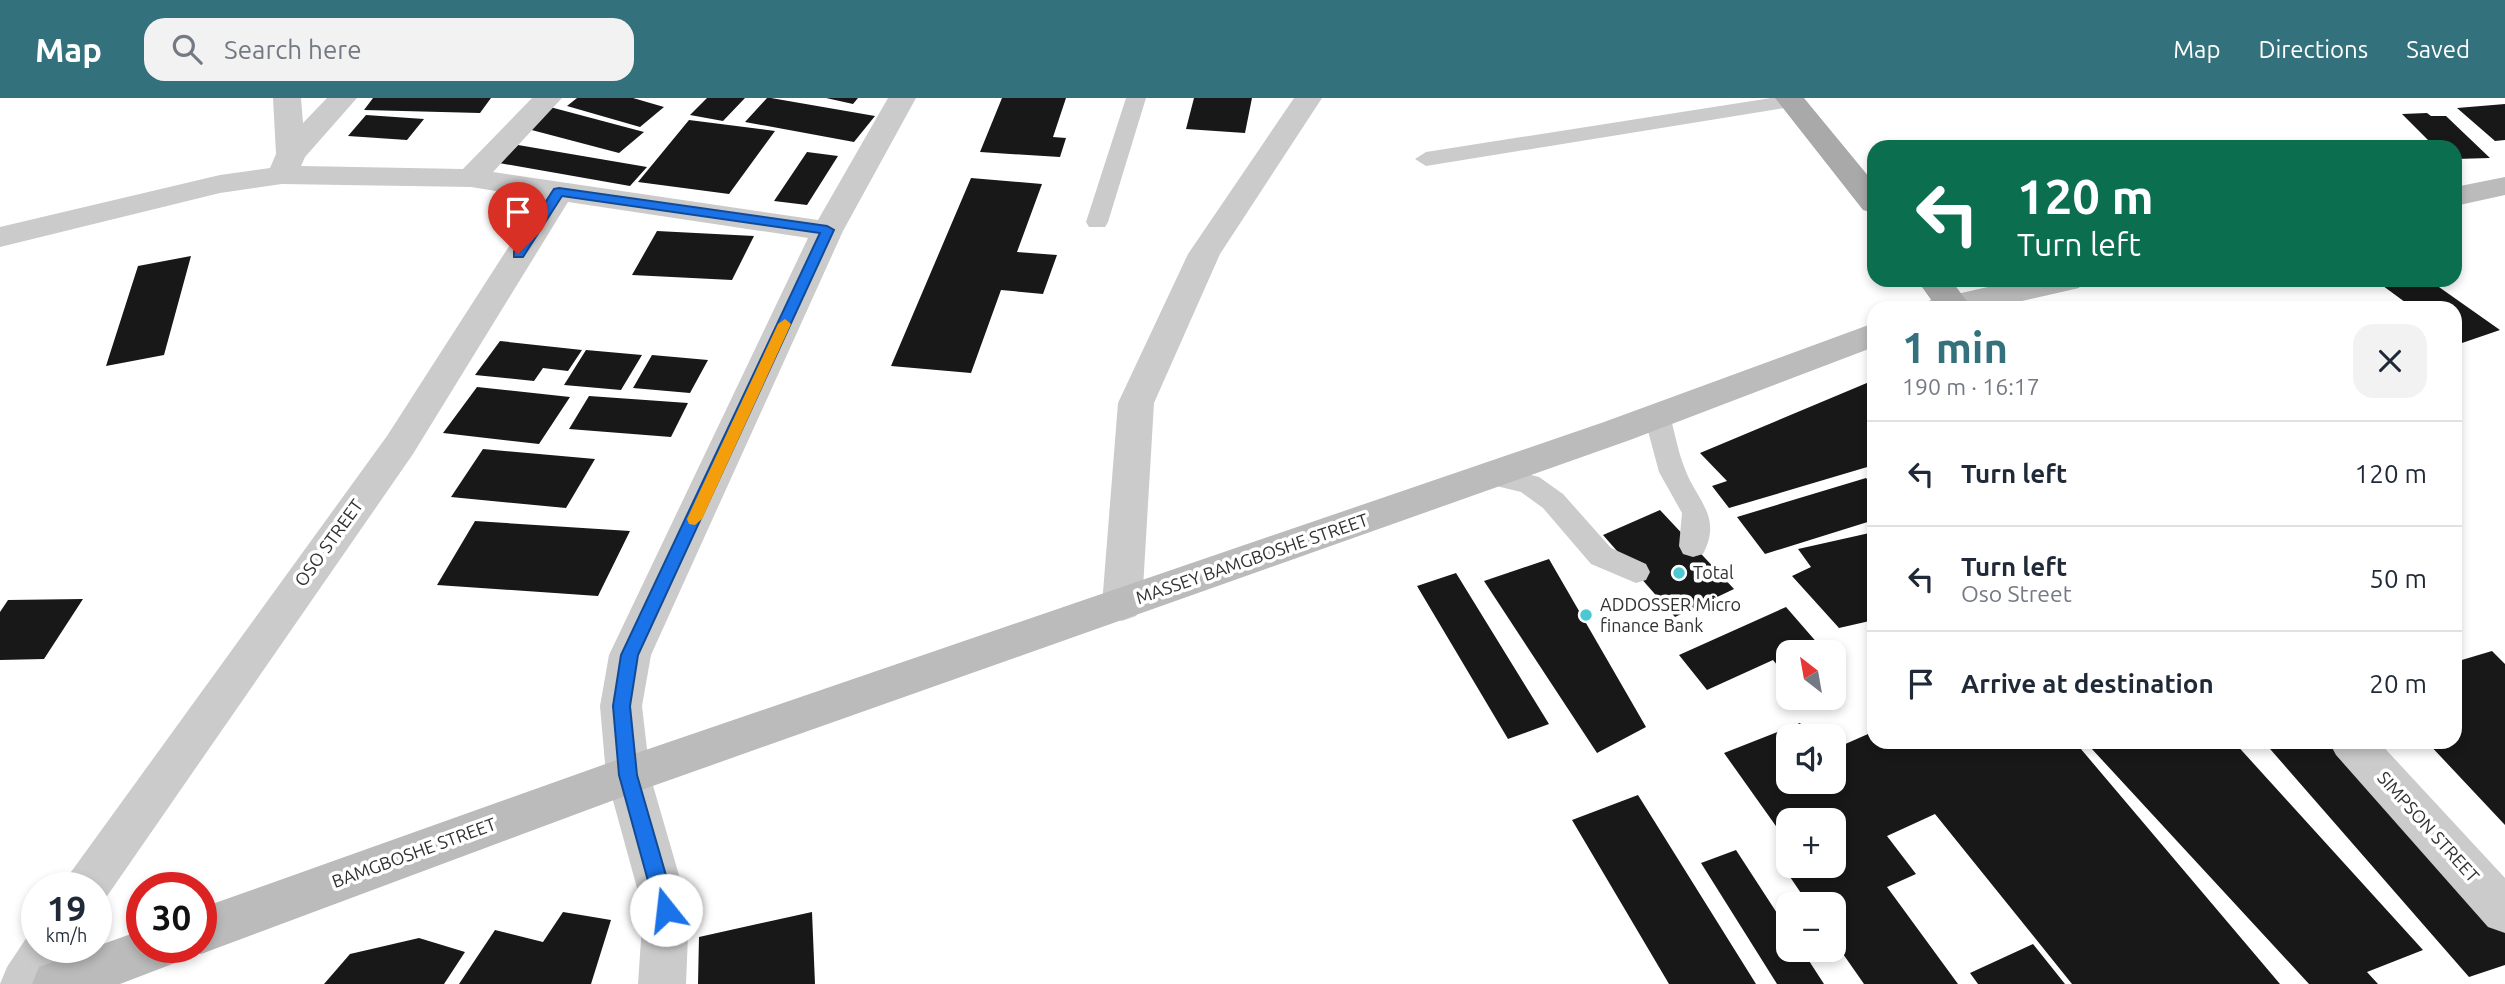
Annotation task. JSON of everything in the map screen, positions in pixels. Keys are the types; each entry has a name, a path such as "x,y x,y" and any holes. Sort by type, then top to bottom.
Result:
{"main road":[{"path":"1790,99 1867,195"},
{"path":"2462,195 2505,186"},
{"path":"1946,300 2025,287"},
{"name":"MASSEY BAMGBOSHE STREET","path":"628,775 1122,605 1657,416 1867,337"},
{"name":"BAMGBOSHE STREET","path":"217,925 628,775"},
{"path":"56,984 126,959"}],"street":[{"path":"286,165 287,98"},
{"path":"286,165 343,98"},
{"path":"471,178 548,98"},
{"path":"662,984 666,910 628,775 621,706 630,655 827,230 902,98"},
{"path":"1122,605 1136,403 1204,254 1308,98"},
{"path":"0,237 220,184 286,165 471,178 827,230"},
{"name":"OSO STREET","path":"97,872 250,653 400,446 559,191"},
{"name":"SIMPSON STREET","path":"2357,749 2505,911"},
{"path":"23,984 37,963"}],"lane":[{"path":"1097,222 1136,98"},
{"path":"1426,159 1790,99"},
{"path":"1657,416 1672,472 1696,513 1693,546"},
{"path":"1490,475 1529,484 1553,501 1601,556 1636,572"}],"building":[{"path":"373,98 491,98 480,113 364,110"},
{"path":"577,98 633,98 664,107 640,127 567,106"},
{"path":"707,98 745,98 723,121 690,115"},
{"path":"767,98 875,116 854,142 745,122"},
{"path":"826,98 858,98 853,104"},
{"path":"1002,98 1066,98 1053,137 1066,138 1060,157 980,152"},
{"path":"1194,98 1252,98 1245,133 1186,129"},
{"path":"2505,104 2505,140 2495,141 2457,108"},
{"path":"550,107 644,132 619,153 524,128"},
{"path":"2427,113 2431,116 2446,116 2490,158 2462,159 2462,140 2428,140 2402,114"},
{"path":"366,115 424,119 407,140 348,136"},
{"path":"689,120 775,131 729,194 638,182"},
{"path":"518,145 647,167 630,186 499,163"},
{"path":"807,152 838,156 807,205 774,201"},
{"path":"971,178 1042,184 1017,252 1057,255 1043,294 1001,290 971,373 891,366"},
{"path":"657,231 754,236 732,280 632,275"},
{"path":"191,256 164,355 106,366 138,266"},
{"path":"2384,287 2439,287 2459,301 2404,301"},
{"path":"2462,303 2500,330 2462,343"},
{"path":"500,341 582,350 568,371 543,368 534,381 475,375"},
{"path":"586,350 642,355 621,390 564,385"},
{"path":"652,355 708,360 690,393 633,388"},
{"path":"1867,383 1867,467 1729,508 1712,486 1727,481 1700,453"},
{"path":"477,387 570,397 539,444 443,433"},
{"path":"589,396 688,403 671,437 569,429"},
{"path":"483,449 595,459 566,508 451,497"},
{"path":"1867,479 1867,522 1765,554 1737,517"},
{"path":"1660,510 1734,589 1675,617 1603,535"},
{"path":"475,521 630,531 598,596 437,585"},
{"path":"1867,534 1867,622 1839,628 1792,576 1811,567 1798,549"},
{"path":"1549,559 1646,727 1597,753 1484,581"},
{"path":"1456,573 1549,724 1508,739 1417,586"},
{"path":"83,599 44,659 0,660 0,612 8,600"},
{"path":"1786,607 1815,640 1776,640 1776,664 1773,660 1707,690 1679,655"},
{"path":"2492,651 2505,664 2505,825 2434,749 2462,749 2462,660"},
{"path":"1776,732 1776,794 1846,794 1846,744 1867,734 1867,749 2081,749 2280,984 2072,984 1935,814 1887,836 1916,874 1887,887 1958,984 1864,984 1846,958 1846,892 1800,892 1791,878 1846,878 1846,808 1776,808 1776,826 1724,753"},
{"path":"2092,749 2240,749 2423,950 2367,972 2378,984 2309,984"},
{"path":"2270,749 2340,749 2505,930 2505,965 2469,977"},
{"path":"1638,795 1756,984 1669,984 1572,820"},
{"path":"1736,850 1776,912 1776,962 1810,962 1824,984 1777,984 1701,863"},
{"path":"563,912 611,920 591,984 459,984 495,930 543,942"},
{"path":"812,912 815,984 698,984 699,937"},
{"path":"419,938 465,952 444,984 324,984 350,954"},
{"path":"2033,944 2065,984 1978,984 1970,973"}],"slow traffic":[{"path":"695,519 785,324"}],"place":[{"name":"Total","path":"1679,573"},
{"name":"ADDOSSER Micro finance Bank","path":"1586,615"}],"route":[{"path":"518,254 559,191 827,230 630,655 621,706 628,775 666,910"}]}
